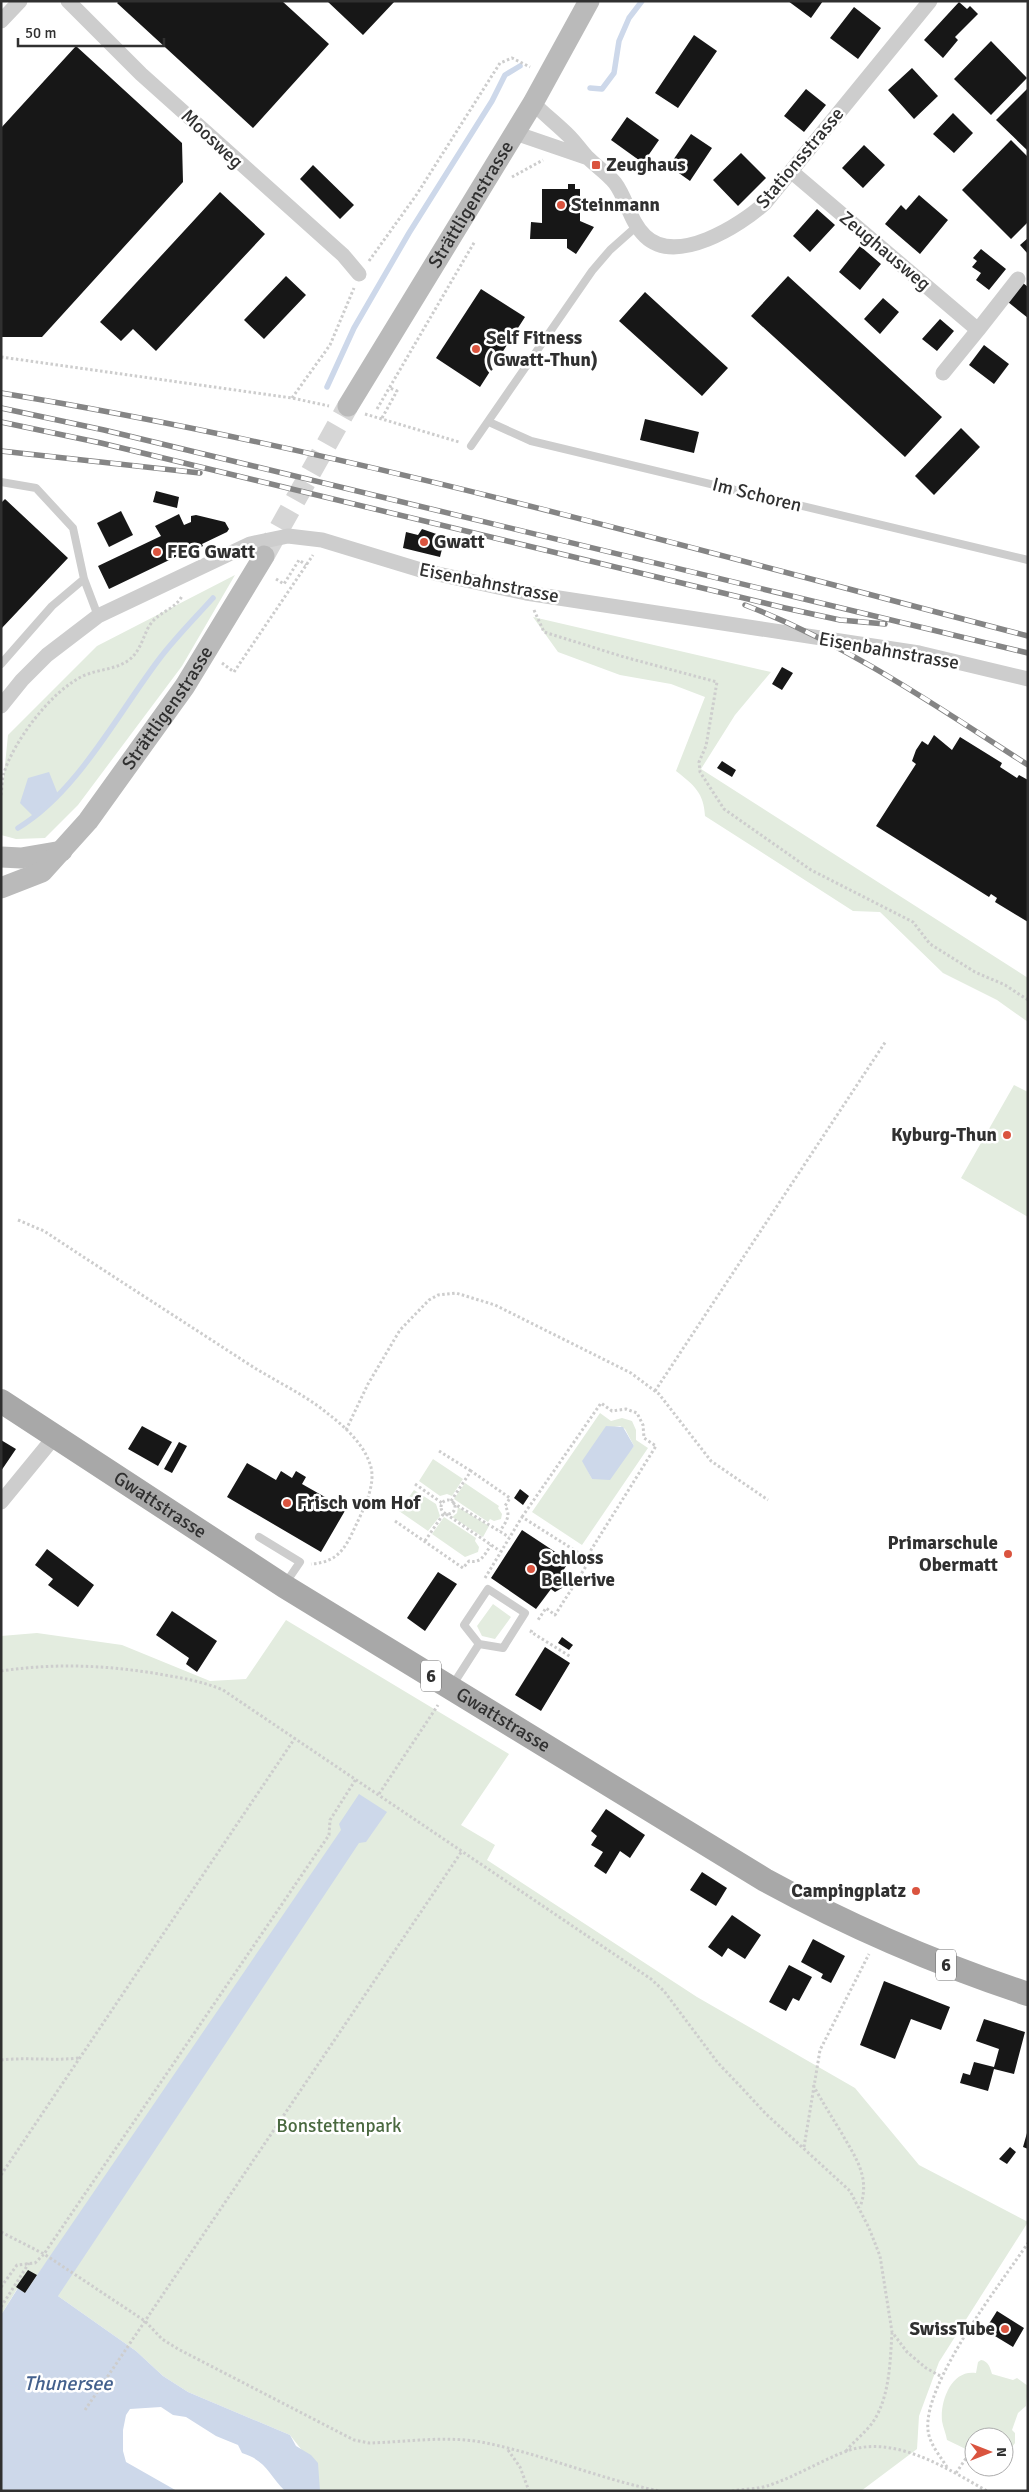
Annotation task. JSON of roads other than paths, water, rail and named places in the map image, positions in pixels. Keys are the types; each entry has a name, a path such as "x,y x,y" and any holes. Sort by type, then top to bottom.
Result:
{"main road":[{"name":"Strättligenstrasse","path":"350,409 533,103 589,1"},
{"name":"Strättligenstrasse","path":"1,888 42,872 88,821 170,708 202,660 264,556"},
{"path":"1,857 21,858 62,851"},
{"name":"Gwattstrasse","path":"1,1401 56,1435 284,1586 736,1863 795,1897 878,1936 936,1961 1028,1994"}],"street":[{"path":"1,20 20,1"},
{"name":"Moosweg","path":"68,1 141,74 343,255 360,274"},
{"name":"Stationsstrasse","path":"637,226 646,237 663,245 687,245 725,231 752,214 792,172 930,1"},
{"path":"533,103 570,137 588,158 616,185 637,226"},
{"path":"515,133 588,158"},
{"name":"Zeughausweg","path":"792,172 978,330"},
{"path":"943,373 1018,279"},
{"name":"Eisenbahnstrasse","path":"1,706 22,680 47,655 98,616 250,544 288,536 322,540 424,571 526,593 919,653 1028,679"},
{"path":"1,1502 56,1435"}],"lane":[{"path":"471,446 592,271 610,250 637,226"},
{"name":"Im Schoren","path":"489,422 531,441 1028,560"},
{"path":"1,482 36,488 73,528 84,579 98,616"},
{"path":"1,664 52,606 84,579"},
{"path":"259,1537 300,1562 284,1586"},
{"path":"488,1589 525,1613 503,1648 479,1644 464,1625 488,1589"},
{"path":"450,1687 479,1644"}],"water":[{"path":"49,772 59,797 35,818 20,803 28,778"},
{"path":"606,1426 623,1427 634,1446 610,1480 592,1479 582,1461"},
{"name":"Thunersee","path":"359,1794 387,1812 366,1842 359,1843 58,2296 136,2351 163,2376 188,2392 290,2435 296,2446 311,2455 318,2463 320,2491 285,2491 262,2464 242,2453 238,2445 216,2436 186,2417 173,2415 161,2407 130,2409 126,2415 123,2430 123,2451 126,2462 177,2491 1,2491 1,2315 18,2288 25,2293 341,1830 339,1824"}],"waterway":[{"path":"590,88 602,89 614,73 619,41 629,18 642,1"},
{"path":"327,387 354,328 409,233 492,101 505,75 520,66"},
{"path":"18,828 39,813 78,773 160,658 213,598"}],"tunnel":[{"path":"264,556 348,406"}],"railway":[{"path":"1,393 131,416 389,472 645,535 1028,636"},
{"path":"1,408 104,430 1028,653"},
{"path":"1,422 101,443 785,608 840,620 885,624"},
{"path":"1,451 200,473"},
{"path":"745,605 819,638 855,657 1028,765"}],"place":[{"name":"Zeughaus","path":"596,165"},
{"name":"Steinmann","path":"561,205"},
{"name":"Self Fitness (Gwatt-Thun)","path":"476,349"},
{"name":"Gwatt","path":"424,542"},
{"name":"FEG Gwatt","path":"157,552"},
{"name":"Kyburg-Thun","path":"1007,1135"},
{"name":"Frisch vom Hof","path":"287,1503"},
{"name":"Primarschule Obermatt","path":"1008,1554"},
{"name":"Schloss Bellerive","path":"531,1569"},
{"name":"Campingplatz","path":"916,1891"},
{"name":"SwissTube","path":"1005,2329"}],"park label":[{"name":"Bonstettenpark","path":"339,2126"}]}
